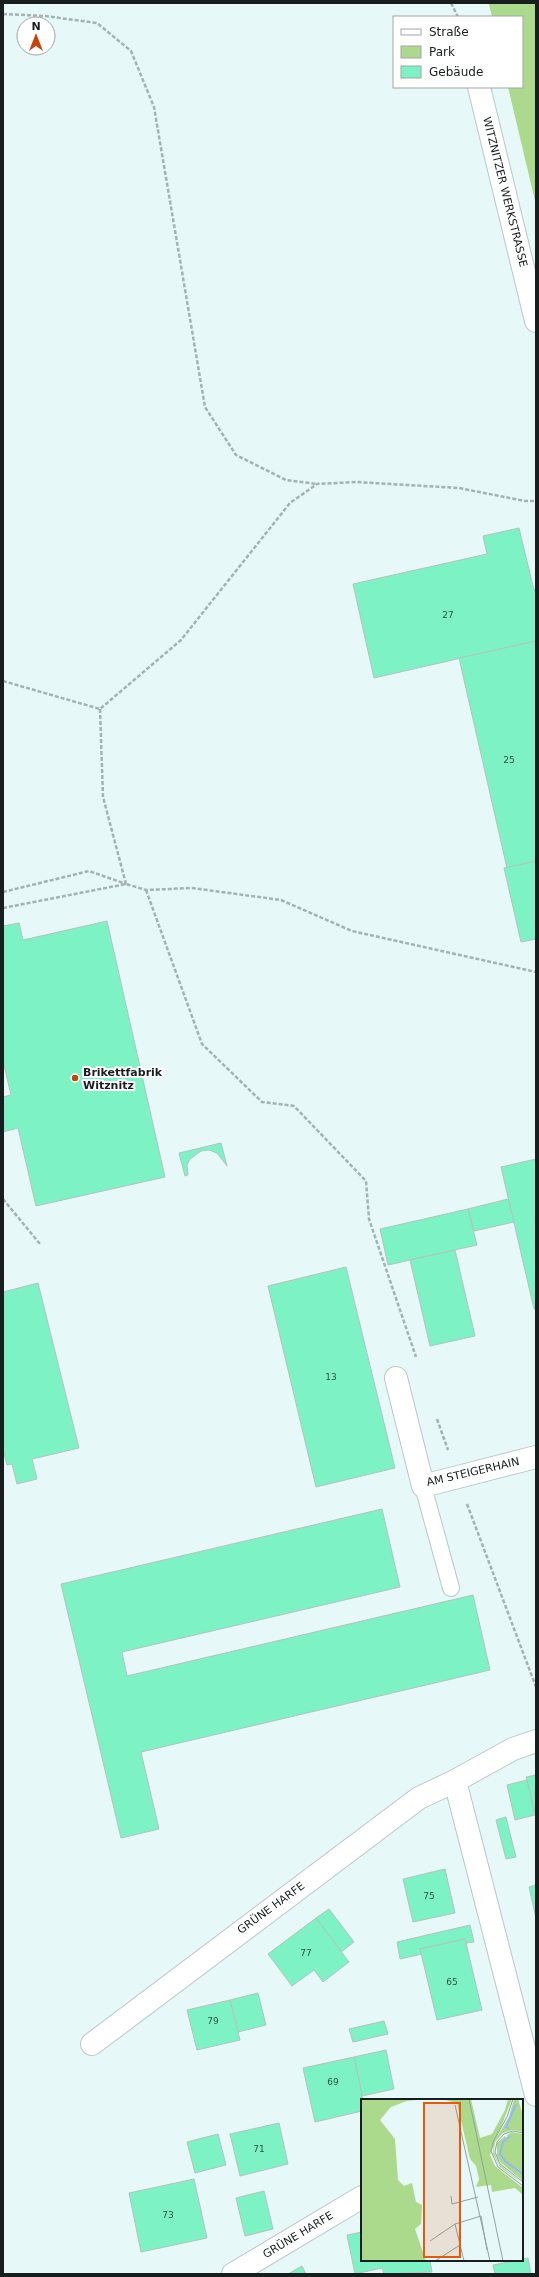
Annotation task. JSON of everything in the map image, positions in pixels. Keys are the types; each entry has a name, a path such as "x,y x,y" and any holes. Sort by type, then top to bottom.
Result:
{"street":[{"name":"WITZNITZER WERKSTRASSE","path":"479,88 536,321"},
{"name":"AM STEIGERHAIN","path":"396,1378 423,1486 536,1457"},
{"name":"GRÜNE HARFE","path":"92,2044 419,1798 513,1749 536,1741"},
{"path":"454,1781 531,2096"},
{"name":"GRÜNE HARFE","path":"233,2274 361,2198"}],"lane":[{"path":"423,1486 451,1588"}],"path":[{"path":"451,3 458,16"},
{"path":"3,14 45,16 97,23 131,51 154,107 205,408 236,455 286,480 317,484 356,482 459,488 525,502 536,501"},
{"path":"100,709 181,640 290,503 317,484"},
{"path":"3,681 100,709"},
{"path":"100,709 103,797 126,884"},
{"path":"3,892 89,871 146,890 192,888 281,900 352,931 536,972"},
{"path":"3,908 126,884"},
{"path":"146,890 202,1044 262,1102 294,1106 366,1181 369,1219 416,1359"},
{"path":"3,1199 40,1244"},
{"path":"437,1418 457,1477 536,1687"}],"green space":[{"path":"486,3 536,3 536,205 508,88 523,88 523,16 492,16 489,4"}],"building":[{"path":"519,528 534,590 536,589 536,641 374,678 353,584 487,554 483,536"},
{"path":"536,641 536,861 507,868 459,658"},
{"path":"536,861 536,939 521,942 504,868"},
{"name":"Brikettfabrik Witznitz","path":"107,921 165,1177 36,1206 18,1128 3,1132 3,1097 11,1095 3,1061 3,926 19,923 23,940"},
{"path":"221,1143 227,1166 217,1153 209,1150 201,1151 190,1159 187,1165 188,1175 185,1176 179,1153"},
{"path":"536,1159 536,1309 534,1309 501,1167"},
{"path":"508,1199 514,1222 474,1231 468,1209"},
{"path":"468,1209 477,1245 388,1265 380,1229"},
{"path":"455,1250 475,1336 430,1346 410,1260"},
{"path":"346,1267 395,1468 316,1487 268,1286"},
{"path":"38,1283 79,1448 32,1459 37,1479 17,1484 12,1464 7,1465 3,1450 3,1292"},
{"path":"382,1509 400,1587 122,1652 127,1676 473,1595 490,1670 141,1752 159,1829 121,1838 61,1584"},
{"path":"536,1775 536,1813 535,1813 526,1777"},
{"path":"527,1780 535,1815 515,1820 507,1785"},
{"path":"506,1817 516,1857 506,1859 496,1820"},
{"path":"445,1869 455,1913 413,1922 403,1879"},
{"path":"536,1885 536,1918 529,1887"},
{"path":"329,1909 354,1942 341,1952 316,1918"},
{"path":"316,1918 349,1962 323,1982 314,1970 292,1986 268,1954"},
{"path":"470,1925 474,1942 466,1943 465,1939 420,1949 422,1954 400,1959 397,1942"},
{"path":"465,1939 482,2010 437,2020 420,1949"},
{"path":"258,1993 266,2025 238,2032 230,2000"},
{"path":"230,2000 240,2040 197,2050 187,2010"},
{"path":"384,2021 388,2034 353,2042 349,2029"},
{"path":"386,2050 394,2089 362,2096 354,2057"},
{"path":"354,2057 363,2099 361,2099 361,2111 315,2122 303,2068"},
{"path":"279,2123 288,2164 240,2176 230,2134"},
{"path":"218,2134 226,2165 195,2173 187,2142"},
{"path":"194,2179 207,2238 141,2252 129,2193"},
{"path":"264,2191 273,2229 245,2236 236,2198"},
{"path":"361,2232 361,2261 430,2261 432,2272 384,2274 382,2268 355,2274 347,2235"},
{"path":"528,2258 531,2274 495,2274 493,2265 513,2261 523,2261 523,2259"},
{"path":"302,2266 306,2274 288,2274"}],"place":[{"name":"Brikettfabrik Witznitz","path":"75,1078"}]}
